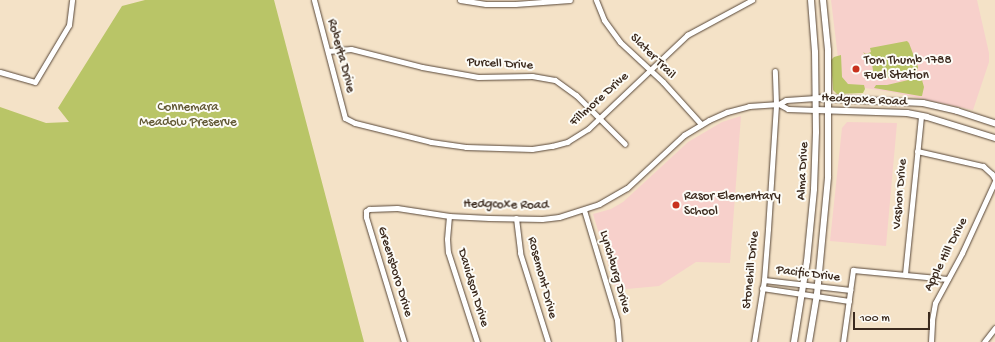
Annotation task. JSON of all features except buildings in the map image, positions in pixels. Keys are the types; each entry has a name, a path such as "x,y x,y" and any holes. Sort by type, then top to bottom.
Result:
{"main road":[{"name":"Alma Drive","path":"794,342 813,208 816,98 815,52 811,0"},
{"name":"Alma Drive","path":"809,342 818,288 828,177 828,50 822,0"},
{"name":"Hedgcoxe Road","path":"816,98 828,97 923,102 995,123"},
{"path":"921,116 923,102"},
{"name":"Hedgcoxe Road","path":"816,110 889,111 921,116 995,138"},
{"path":"813,208 825,209"}],"street":[{"path":"0,72 35,82 68,25 72,0"},
{"name":"Roberta Drive","path":"314,0 345,118"},
{"path":"460,0 486,4 515,4 570,0"},
{"name":"Slater Trail","path":"596,0 612,31 701,124"},
{"name":"Fillmore Drive","path":"345,118 355,123 431,142 466,147 513,148 552,146 567,142 588,129 687,35 752,0"},
{"name":"Purcell Drive","path":"328,51 351,49 422,68 478,77 532,76 555,80 576,95 625,144"},
{"name":"Stonehill Drive","path":"754,342 764,280 777,104 775,71"},
{"name":"Hedgcoxe Road","path":"368,210 371,208 396,208 449,216 516,218 559,217 584,210 613,197 627,188 684,135 701,124 727,112 742,108 777,104 786,100 816,98"},
{"name":"Hedgcoxe Road","path":"777,104 788,109 816,110"},
{"name":"Vashon Drive","path":"905,274 916,152 921,116"},
{"name":"Apple Hill Drive","path":"916,152 983,166 992,174 995,180 935,304 932,320 931,342"},
{"name":"Greensboro Drive","path":"368,210 366,217 404,342"},
{"name":"Lynchburg Drive","path":"584,210 617,320 619,342"},
{"name":"Davidson Drive","path":"449,216 447,239 448,252 477,342"},
{"name":"Rosemont Drive","path":"516,218 520,253 548,342"},
{"path":"843,342 853,270 948,279"},
{"name":"Pacific Drive","path":"764,280 818,288 850,290"},
{"name":"Pacific Drive","path":"762,288 849,301"},
{"path":"984,342 995,328"}],"shaded area":[{"path":"831,0 977,0 989,53 989,62 973,110 843,83 839,66"},
{"name":"Rasor Elementary School","path":"741,116 730,263 696,262 659,286 616,290 593,214 611,209 623,202 688,142 722,122"},
{"path":"847,122 897,123 886,246 830,241 842,128"}],"green space":[{"name":"Connemara Meadow Preserve","path":"145,0 274,0 364,342 0,342 0,107 46,123 69,122 58,108 122,6"},
{"path":"907,41 918,67 917,72 894,78 874,77 872,64 863,52 866,54 871,52 870,48"},
{"path":"841,55 842,77 848,84 864,85 865,89 863,93 837,94 833,90 831,60 834,57"},
{"path":"917,78 922,80 924,87 922,96 874,88 876,85 887,85"}],"place":[{"name":"Tom Thumb 1788 Fuel Station","path":"856,69"},
{"name":"Rasor Elementary School","path":"676,205"}]}
